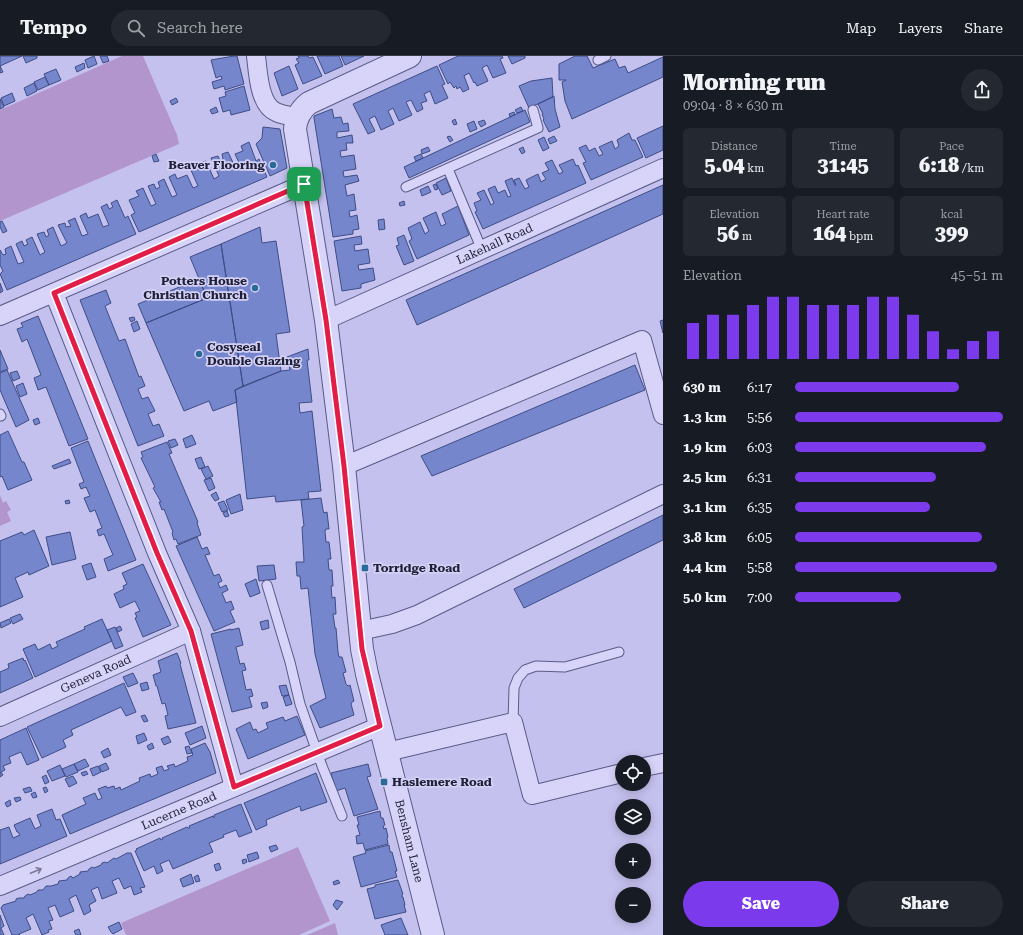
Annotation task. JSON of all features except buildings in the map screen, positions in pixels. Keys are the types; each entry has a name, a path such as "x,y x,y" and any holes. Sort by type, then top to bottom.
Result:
{"street":[{"path":"256,56 259,78 266,104 275,112 297,117 304,108 316,99 410,56"},
{"name":"Bensham Lane","path":"297,117 296,129 326,320 344,466 360,632 367,674 433,935"},
{"name":"Lakehall Road","path":"326,320 663,168"},
{"path":"0,316 304,184"},
{"path":"54,293 157,553 191,631 234,787"},
{"path":"344,466 642,340 663,415"},
{"path":"360,632 392,624 418,615 663,494"},
{"name":"Geneva Road","path":"0,717 191,631"},
{"path":"387,752 513,722 532,795 615,775"},
{"name":"Lucerne Road","path":"0,886 380,726"},
{"path":"651,766 663,762"}],"lane":[{"path":"598,60 606,56"},
{"path":"406,187 538,128 533,110"},
{"path":"448,169 482,250"},
{"path":"267,585 290,662 300,704 342,816"},
{"path":"513,722 514,688 518,678 525,670 536,666 565,667 619,652"}],"shaded area":[{"path":"122,56 143,56 177,135 179,144 0,221 0,110"},
{"path":"0,495 3,503 6,501 11,510 7,512 11,521 0,526"},
{"path":"298,847 330,921 299,935 126,935 121,923"},
{"path":"335,923 338,935 307,935"}],"place":[{"name":"Beaver Flooring","path":"273,165"},
{"name":"Potters House Christian Church","path":"255,288"},
{"name":"Cosyseal Double Glazing","path":"199,354"},
{"name":"Torridge Road","path":"365,568"},
{"name":"Haslemere Road","path":"384,782"}],"route":[{"path":"304,184 326,320 344,466 362,649 380,726 234,787 191,631 157,553 54,293 304,184"}]}
